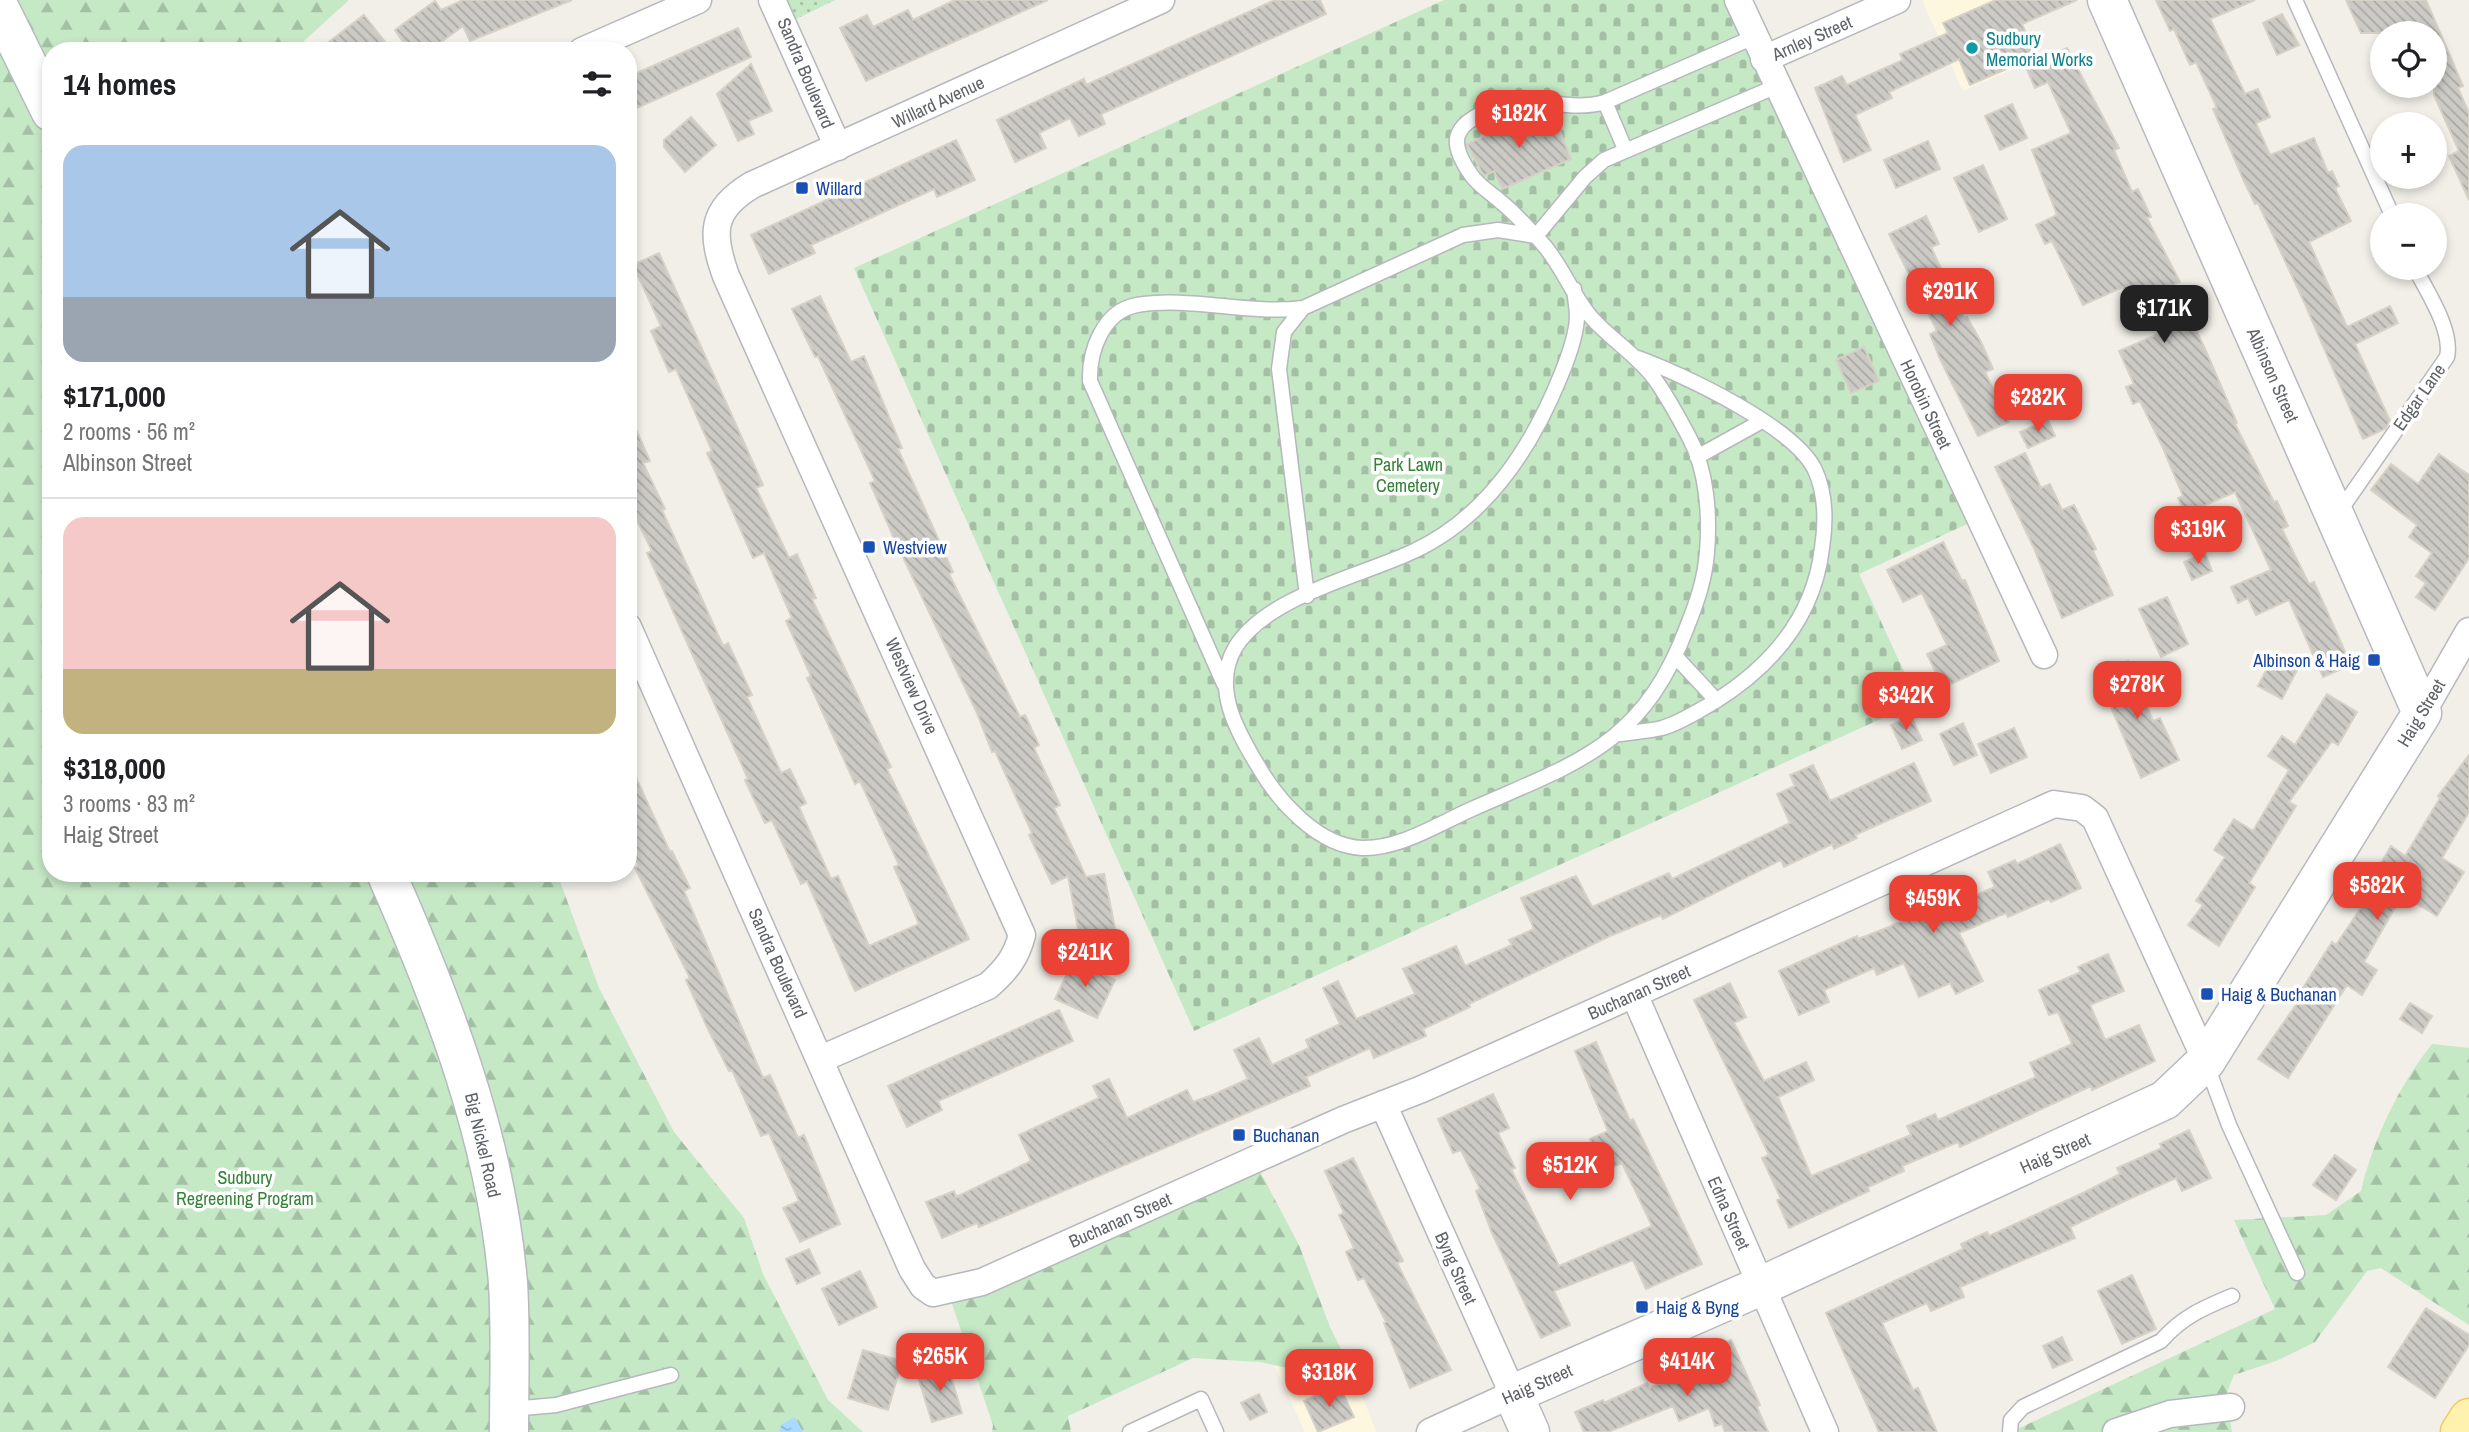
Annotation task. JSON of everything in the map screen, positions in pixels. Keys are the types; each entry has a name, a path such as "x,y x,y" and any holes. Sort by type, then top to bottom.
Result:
{"main road":[{"path":"2460,1432 2469,1418"}],"street":[{"path":"602,42 698,0"},
{"name":"Sandra Boulevard","path":"772,0 838,148"},
{"name":"Willard Avenue","path":"723,212 735,195 752,185 1161,0"},
{"name":"Horobin Street","path":"1738,0 2044,655"},
{"name":"Arnley Street","path":"1759,48 1898,0"},
{"name":"Albinson Street","path":"2107,0 2422,713"},
{"path":"0,9 42,94"},
{"name":"Westview Drive","path":"723,212 714,231 717,253 726,276 1021,935 1012,962 988,986 821,1059"},
{"name":"Haig Street","path":"1430,1432 2119,1125 2165,1100 2206,1061 2422,713 2469,631"},
{"name":"Sandra Boulevard","path":"637,647 912,1269 923,1286 933,1293"},
{"name":"Buchanan Street","path":"933,1293 982,1282 1634,994 2054,804 2070,804 2082,808 2095,818 2206,1061"},
{"name":"Big Nickel Road","path":"390,882 451,1030 489,1160 508,1284 509,1421"},
{"name":"Edna Street","path":"1634,994 1825,1432"},
{"name":"Byng Street","path":"1383,1104 1530,1432"},
{"path":"2116,1432 2170,1414 2231,1407"}],"lane":[{"path":"2295,0 2387,203"},
{"path":"1536,236 1498,230 1463,235 1303,308 1272,312 1188,305 1135,306 1105,327 1095,343 1089,361 1090,381 1224,686 1233,720 1274,790 1326,839 1362,848 1390,845 1587,755 1620,734 1663,683 1676,657 1706,573 1707,505 1692,441 1653,376 1589,315 1536,236 1474,180 1461,158 1456,140 1460,130 1475,117 1498,104 1521,99 1583,108 1759,48"},
{"path":"1536,236 1585,177 1604,160 1777,86"},
{"path":"1605,102 1625,149"},
{"name":"Edgar Lane","path":"2336,516 2447,357 2449,347 2444,331 2421,280"},
{"path":"1224,686 1235,649 1265,616 1418,550 1476,509 1500,483 1546,412 1566,362 1577,321 1574,289"},
{"path":"1303,308 1284,332 1279,369 1307,596"},
{"path":"1620,734 1663,728 1737,688 1779,652 1810,601 1820,569 1825,529 1823,495 1814,468 1792,442 1762,421 1678,374 1633,357"},
{"path":"1697,457 1762,421"},
{"path":"1676,657 1716,700"},
{"path":"2206,1061 2229,1125 2297,1273"},
{"path":"2010,1432 2011,1420 2023,1407 2161,1341 2177,1322 2195,1311 2232,1296"},
{"path":"509,1421 556,1405 670,1375"},
{"path":"1130,1432 1201,1399 1216,1432"}],"shaded area":[{"path":"1922,0 2012,0 2038,58 1963,91"},
{"path":"1274,1365 1325,1376 1355,1377 1376,1432 1305,1432"}],"green space":[{"name":"Sudbury Regreening Program","path":"0,0 349,0 304,42 42,42 42,882 560,882 599,988 674,1132 744,1218 763,1274 828,1400 863,1432 0,1432"},
{"path":"777,0 835,0 788,23"},
{"name":"Park Lawn Cemetery","path":"1444,0 1736,0 1978,519 1859,574 1918,702 1194,1031 854,268"},
{"path":"2432,1044 2469,1048 2469,1325 2381,1268 2367,1271 2315,1342 2276,1361 2234,1375 2226,1395 2232,1432 2011,1432 2275,1309 2234,1220 2326,1215 2361,1191 2380,1133 2398,1095"},
{"path":"1253,1158 1299,1245 1330,1327 1355,1377 1325,1376 1260,1362 1193,1358 1068,1416 1071,1432 992,1432 993,1425 947,1289"}],"water":[{"path":"795,1417 803,1432 779,1432 782,1424"}],"building":[{"path":"463,0 572,0 470,41 463,26 441,42 403,42 395,30 435,1 441,10"},
{"path":"955,0 1048,0 866,81 840,28 867,15 873,27 908,10 913,20"},
{"path":"1275,0 1320,0 1326,14 1101,114 1105,124 1079,136 1070,118 1039,133 1046,148 1015,162 997,120 1084,79 1086,85"},
{"path":"1996,0 2077,0 2022,24 2036,56 1970,85 1959,59 1889,92 1892,98 1855,115 1871,150 1844,162 1815,88 1842,76 1847,85 1903,60 1900,54 1948,33 1943,23"},
{"path":"2156,0 2255,0 2210,19 2245,94 2258,89 2270,117 2256,123 2270,155 2314,138 2328,173 2332,171 2339,186 2335,188 2351,221 2309,242 2347,327 2390,306 2398,323 2355,344 2390,421 2385,429 2363,439 2305,304 2258,203 2255,204 2243,179 2213,109 2217,108 2196,62 2190,65 2174,29 2170,31"},
{"path":"2346,0 2426,0 2435,21 2370,21 2370,33 2361,33"},
{"path":"2282,14 2299,45 2277,55 2263,23"},
{"path":"364,15 385,42 329,42"},
{"path":"738,28 751,57 637,108 637,73"},
{"path":"2067,48 2119,148 2114,150 2132,192 2138,189 2151,217 2147,218 2180,282 2174,284 2206,351 2237,423 2235,424 2288,526 2282,529 2309,584 2314,582 2351,665 2323,677 2289,600 2256,615 2248,598 2238,603 2231,587 2271,570 2235,492 2185,514 2178,498 2183,496 2163,448 2140,401 2133,404 2126,387 2134,384 2119,351 2163,332 2147,297 2131,304 2123,287 2083,305 2052,241 2045,244 2036,225 2057,215 2032,150 2071,133 2048,82 2035,88 2026,67"},
{"path":"2447,49 2463,86 2458,88 2469,113 2469,200 2449,156 2459,151 2447,124 2447,112 2442,112 2435,98 2447,98"},
{"path":"751,64 772,111 748,121 754,134 738,141 717,94"},
{"path":"2012,104 2027,138 2000,150 1985,116"},
{"path":"1519,111 1532,111 1543,136 1559,129 1571,159 1502,189 1494,171 1484,176 1467,144 1504,127 1501,119"},
{"path":"691,117 716,145 685,172 664,147 664,140"},
{"path":"956,140 975,180 937,197 934,189 811,245 815,253 769,274 751,235"},
{"path":"1928,141 1940,169 1896,188 1884,160"},
{"path":"1983,165 2007,219 1979,232 1954,178"},
{"path":"1926,216 1939,244 1931,247 1964,318 1967,317 1981,342 1993,369 1985,372 2009,422 1978,436 1930,334 1937,331 1889,234"},
{"path":"659,253 763,485 756,488 789,558 797,554 816,598 812,599 891,767 887,769 969,939 855,991 807,881 801,884 772,820 765,823 647,553 652,551 637,520 637,431 650,461 643,463 723,646 728,643 752,695 747,697 781,773 790,769 806,803 799,807 831,879 838,876 869,946 919,924 894,867 899,865 860,781 855,784 807,678 811,676 786,621 792,618 764,553 753,558 707,453 712,451 676,369 669,372 651,331 661,326 637,274 637,263"},
{"path":"820,296 851,362 864,356 902,448 898,449 953,572 949,574 1020,717 1025,715 1039,745 1034,748 1060,805 1054,808 1086,877 1104,874 1118,943 1082,950 1068,876 1052,884 1029,835 1032,833 995,751 992,752 977,713 893,536 870,483 875,481 818,356 815,357 792,309"},
{"path":"1864,347 1879,381 1851,393 1836,360"},
{"path":"2067,386 2077,407 2054,418 2044,397"},
{"path":"2048,420 2055,436 2028,448 2020,432"},
{"path":"2025,453 2041,488 2050,484 2062,510 2074,505 2096,549 2093,551 2113,595 2062,618 2033,546 1995,467"},
{"path":"2439,454 2469,475 2469,558 2435,610 2416,597 2426,583 2416,576 2432,553 2409,537 2417,525 2371,490 2391,464 2418,484"},
{"path":"1943,542 1962,581 1965,580 1999,661 1943,688 1927,654 1947,645 1922,593 1903,602 1887,570"},
{"path":"2205,553 2212,571 2192,580 2184,562"},
{"path":"2167,597 2188,644 2161,657 2139,609"},
{"path":"2273,657 2297,670 2282,699 2258,686"},
{"path":"2128,661 2153,721 2160,718 2179,760 2141,778 2097,674"},
{"path":"2327,694 2357,712 2338,745 2332,741 2289,802 2296,806 2249,883 2255,887 2219,946 2188,925 2203,905 2196,901 2225,857 2214,850 2234,819 2253,831 2289,770 2268,756 2282,736 2295,745"},
{"path":"1911,716 1922,740 1902,749 1891,725"},
{"path":"1963,723 1977,755 1954,765 1940,734"},
{"path":"2014,728 2027,757 1991,773 1978,744"},
{"path":"2469,755 2469,812 2442,858 2464,872 2437,916 2402,895 2364,962 2377,970 2362,995 2347,985 2288,1078 2258,1059 2301,998 2298,996 2332,942 2336,945 2362,906 2358,903 2391,846 2405,856 2440,798 2438,796"},
{"path":"1914,763 1931,801 1855,835 1857,838 1834,849 1832,844 1784,867 1781,860 1663,919 1661,915 1610,936 1469,1004 1470,1007 1423,1029 1426,1036 1374,1058 1370,1048 1306,1077 1310,1086 979,1227 977,1223 942,1238 926,1202 954,1191 956,1197 1031,1161 1019,1135 1099,1098 1093,1086 1109,1079 1127,1118 1187,1090 1193,1102 1215,1094 1248,1079 1234,1050 1259,1038 1272,1065 1309,1048 1306,1040 1340,1024 1323,988 1338,981 1356,1019 1415,994 1403,969 1456,946 1465,966 1512,945 1509,940 1534,929 1521,898 1576,876 1592,907 1669,873 1672,879 1790,823 1777,794 1795,786 1790,775 1813,765 1830,801"},
{"path":"637,780 670,852 672,851 690,888 684,891 763,1078 770,1075 798,1138 804,1135 840,1224 800,1242 783,1208 799,1201 769,1133 761,1136 732,1070 729,1071 706,1025 686,980 690,978 637,872"},
{"path":"2060,844 2081,888 2051,902 2049,899 2008,917 2006,913 1959,933 1983,981 1956,994 1950,983 1919,997 1904,963 1877,975 1874,968 1824,990 1829,1002 1799,1015 1779,971 1857,936 1858,939 1889,927 1934,906 1936,912 1995,887 1988,872 2015,860 2017,864"},
{"path":"2108,954 2124,991 2090,1005 2105,1040 2139,1025 2155,1061 2092,1090 2091,1086 1960,1147 1958,1142 1902,1166 1904,1171 1868,1187 1869,1191 1789,1228 1777,1200 1781,1199 1762,1158 1769,1155 1694,1000 1730,983 1746,1017 1734,1023 1764,1081 1806,1062 1814,1080 1778,1097 1811,1176 1911,1135 1907,1126 1935,1114 1938,1120 2036,1077 2030,1063 2072,1044 2058,1012 2049,1015 2039,990 2081,972 2078,967"},
{"path":"1073,961 1115,980 1097,1018 1055,999"},
{"path":"2410,1003 2432,1016 2422,1033 2400,1019"},
{"path":"1059,1010 1073,1041 938,1101 942,1110 907,1127 888,1086"},
{"path":"1596,1042 1630,1121 1633,1119 1702,1264 1646,1289 1633,1260 1554,1291 1570,1325 1541,1338 1492,1233 1476,1191 1480,1189 1461,1150 1453,1153 1438,1119 1493,1094 1509,1128 1498,1133 1515,1168 1511,1169 1559,1266 1652,1226 1622,1163 1604,1171 1590,1139 1608,1131 1575,1051"},
{"path":"2189,1130 2211,1178 2182,1191 2176,1178 2070,1227 2075,1238 1960,1287 1964,1297 1931,1311 1927,1303 1882,1323 1913,1390 1918,1388 1937,1432 1879,1432 1826,1313 1963,1249 1961,1244 1987,1232 1989,1236 2085,1192 2120,1174 2117,1168 2162,1148 2160,1144"},
{"path":"2335,1155 2356,1170 2336,1200 2313,1185"},
{"path":"1353,1158 1403,1261 1397,1263 1451,1370 1410,1388 1384,1323 1386,1322 1364,1278 1358,1280 1346,1252 1354,1248 1339,1215 1344,1213 1325,1171"},
{"path":"809,1249 820,1273 797,1284 786,1259"},
{"path":"860,1271 877,1307 839,1325 822,1289"},
{"path":"2132,1275 2156,1329 2122,1344 2098,1291"},
{"path":"2426,1308 2469,1335 2469,1345 2435,1398 2388,1367"},
{"path":"2062,1337 2072,1360 2053,1368 2043,1346"},
{"path":"1731,1340 1760,1405 1757,1407 1768,1432 1725,1432 1722,1424 1715,1426 1709,1408 1679,1421 1673,1406 1608,1432 1584,1432 1575,1412 1603,1400 1604,1403 1647,1383 1650,1388 1710,1362 1705,1352"},
{"path":"863,1350 902,1361 888,1410 848,1398"},
{"path":"947,1364 962,1413 932,1422 917,1374"},
{"path":"1339,1385 1354,1417 1318,1432 1304,1401"},
{"path":"1259,1394 1267,1412 1250,1420 1241,1403"}],"place":[{"name":"Sudbury Memorial Works","path":"1972,48"},
{"name":"Willard","path":"802,188"},
{"name":"Westview","path":"869,547"},
{"name":"Albinson & Haig","path":"2374,660"},
{"name":"Haig & Buchanan","path":"2207,994"},
{"name":"Buchanan","path":"1239,1135"},
{"name":"Haig & Byng","path":"1642,1307"}]}
